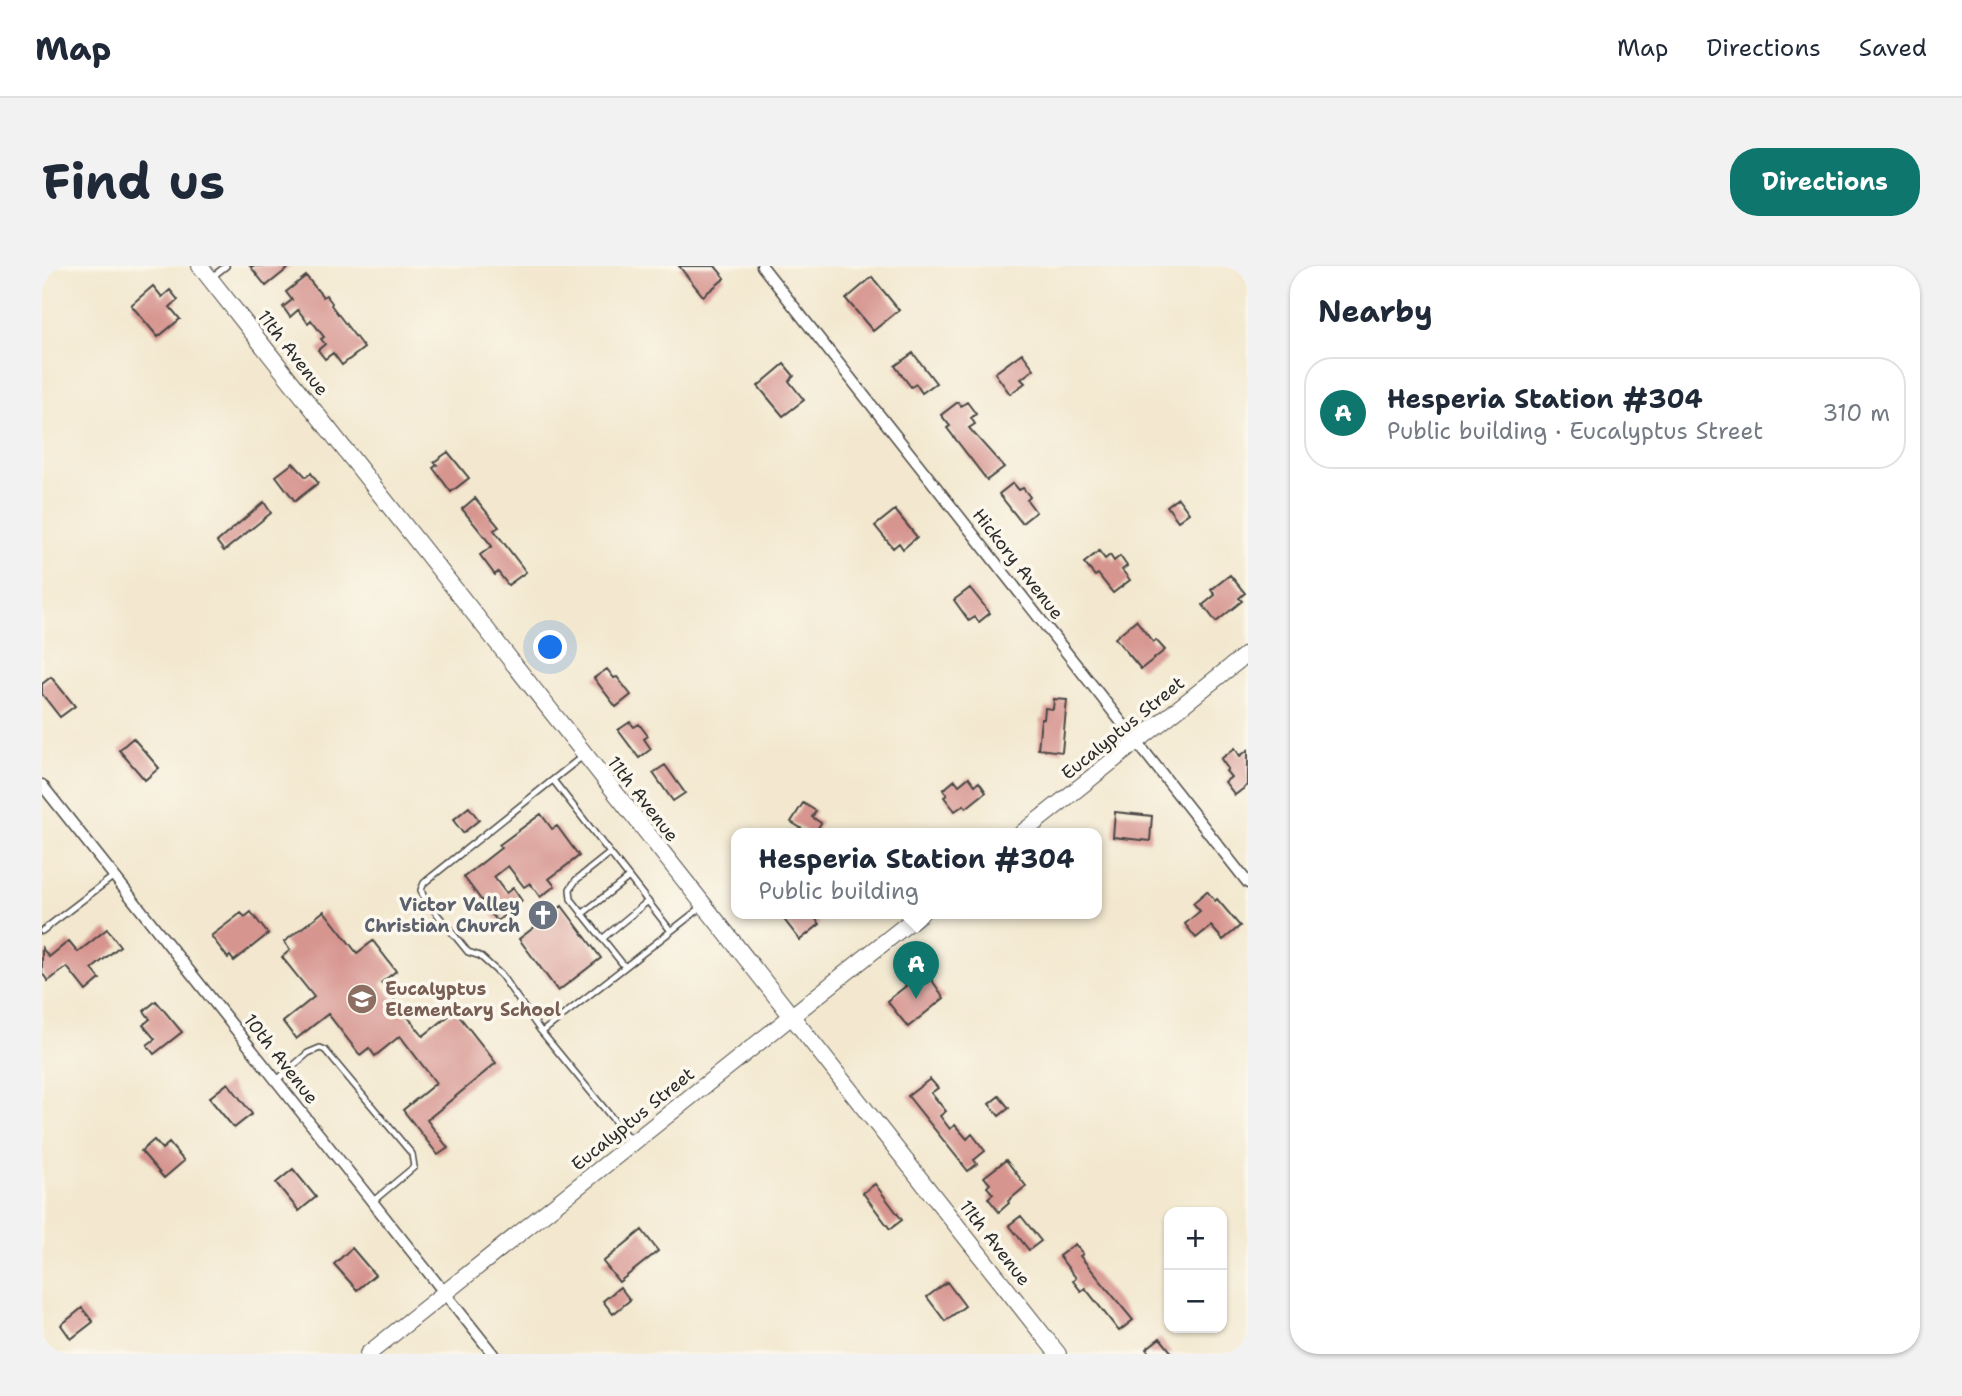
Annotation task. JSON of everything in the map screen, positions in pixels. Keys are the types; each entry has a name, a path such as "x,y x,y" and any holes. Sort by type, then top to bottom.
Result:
{"main road":[{"name":"11th Avenue","path":"205,272 1058,1354"},
{"name":"Eucalyptus Street","path":"1028,828 1248,653"},
{"name":"Eucalyptus Street","path":"368,1354 913,919"}],"street":[{"name":"Hickory Avenue","path":"762,266 1135,743 1248,883"},
{"name":"10th Avenue","path":"42,785 493,1354"}],"lane":[{"path":"205,272 226,266"},
{"path":"584,755 424,883 421,890 424,898 468,953 480,957 501,975 542,1032 632,1143"},
{"path":"554,780 671,931"},
{"path":"610,853 576,880 570,889 571,899 625,967"},
{"path":"42,932 114,876"},
{"path":"582,914 629,877"},
{"path":"603,939 648,901"},
{"path":"542,1032 703,906"},
{"path":"276,1080 309,1053 320,1048 325,1050 411,1154 414,1167 372,1202"}],"building":[{"path":"250,266 291,266 266,286"},
{"path":"679,266 715,266 725,278 703,296"},
{"path":"306,276 323,297 326,295 364,348 342,365 333,353 325,359 318,350 325,344 321,339 324,337 311,320 308,323 298,310 290,317 283,307 292,300 286,292"},
{"path":"872,277 899,310 873,331 846,299"},
{"path":"153,286 162,297 170,290 178,300 170,307 180,319 158,337 131,305"},
{"path":"913,353 936,383 922,393 916,384 911,387 895,366"},
{"path":"1022,353 1034,369 1021,379 1025,383 1010,394 995,373"},
{"path":"784,364 794,376 789,381 804,400 783,416 758,386"},
{"path":"958,402 961,406 967,402 976,414 971,418 975,424 969,428 1004,467 987,480 947,428 950,426 941,415"},
{"path":"448,452 469,478 451,492 433,468 437,465 434,462"},
{"path":"293,463 306,477 311,473 318,483 295,501 276,476"},
{"path":"1013,483 1019,490 1023,488 1030,497 1027,500 1036,512 1022,523 999,494"},
{"path":"475,498 499,527 494,530 526,572 508,585 498,572 495,575 480,555 492,546 462,509"},
{"path":"1178,498 1189,513 1178,521 1167,506"},
{"path":"264,502 271,513 224,551 217,542"},
{"path":"895,510 917,537 903,549 899,543 893,548 875,526"},
{"path":"1099,551 1105,559 1110,555 1114,561 1120,556 1127,566 1122,570 1130,580 1113,593 1098,574 1095,576 1084,563"},
{"path":"1230,575 1245,593 1239,598 1242,601 1216,622 1203,605 1215,595 1211,590"},
{"path":"970,588 990,613 979,622 975,617 969,621 954,600"},
{"path":"1136,620 1153,642 1156,640 1165,650 1141,669 1115,638"},
{"path":"607,669 631,695 616,707 594,678"},
{"path":"51,677 75,706 60,717 42,694 42,684"},
{"path":"1054,699 1067,700 1062,752 1038,749 1041,719 1044,719 1045,708 1053,709"},
{"path":"630,722 634,727 639,724 648,736 644,739 651,749 639,758 618,730"},
{"path":"133,738 159,768 145,780 119,750"},
{"path":"1235,748 1240,756 1248,750 1248,785 1235,795 1225,782 1231,777 1221,759"},
{"path":"665,765 685,793 673,801 653,773"},
{"path":"969,777 975,785 979,782 986,792 966,808 964,805 955,811 944,797 947,795 943,790 955,780 959,785"},
{"path":"803,803 816,811 812,817 821,823 818,828 801,828 791,822"},
{"path":"469,807 479,820 463,833 453,820"},
{"path":"1115,812 1152,816 1150,841 1113,837"},
{"path":"541,814 552,829 557,826 579,856 549,879 555,886 540,897 530,883 524,887 508,866 494,877 506,893 513,888 522,901 497,921 464,877 501,848 499,845"},
{"path":"1207,891 1240,926 1223,940 1211,926 1196,938 1185,924 1200,911 1193,903"},
{"path":"562,906 601,958 558,991 519,939"},
{"path":"324,911 357,953 373,941 396,971 381,983 423,1036 455,1011 496,1063 427,1120 448,1148 438,1155 403,1110 436,1083 400,1036 375,1056 369,1048 360,1055 328,1014 296,1039 283,1022 314,997 282,957 290,950 284,942"},
{"path":"251,912 268,934 234,961 230,956 228,958 211,936 241,913 245,917"},
{"path":"784,919 816,919 820,924 800,940"},
{"path":"107,929 120,946 92,969 100,979 86,991 67,967 48,981 42,973 42,948 49,957 69,941 78,952"},
{"path":"925,970 944,998 908,1027 887,1001 906,986 904,983"},
{"path":"156,1001 182,1032 154,1054 147,1045 155,1039 143,1025 150,1019 144,1011"},
{"path":"930,1079 938,1088 931,1093 946,1111 940,1116 950,1129 955,1125 967,1139 972,1134 985,1151 974,1160 977,1164 968,1171 908,1096"},
{"path":"228,1083 252,1114 234,1128 209,1098"},
{"path":"999,1096 1009,1108 999,1116 989,1104"},
{"path":"154,1140 162,1149 169,1143 184,1161 164,1178 141,1151"},
{"path":"1006,1160 1026,1186 999,1212 988,1198 993,1194 984,1177"},
{"path":"293,1169 316,1197 299,1211 276,1183"},
{"path":"875,1184 902,1220 890,1229 863,1193"},
{"path":"1021,1216 1041,1241 1029,1250 1009,1225"},
{"path":"642,1230 658,1251 619,1282 603,1262"},
{"path":"1075,1244 1083,1254 1080,1256 1133,1320 1119,1331 1085,1288 1081,1291 1073,1281 1076,1278 1059,1256"},
{"path":"352,1248 375,1275 357,1290 334,1264"},
{"path":"947,1282 965,1306 945,1321 927,1297"},
{"path":"620,1287 630,1300 613,1314 603,1301"},
{"path":"82,1308 93,1322 71,1339 61,1325"},
{"path":"1160,1338 1173,1354 1150,1354 1146,1349"}],"place":[{"name":"Victor Valley Christian Church","path":"543,915"},
{"name":"Eucalyptus Elementary School","path":"362,999"},
{"name":"Hesperia Station #304","path":"916,999"}]}
